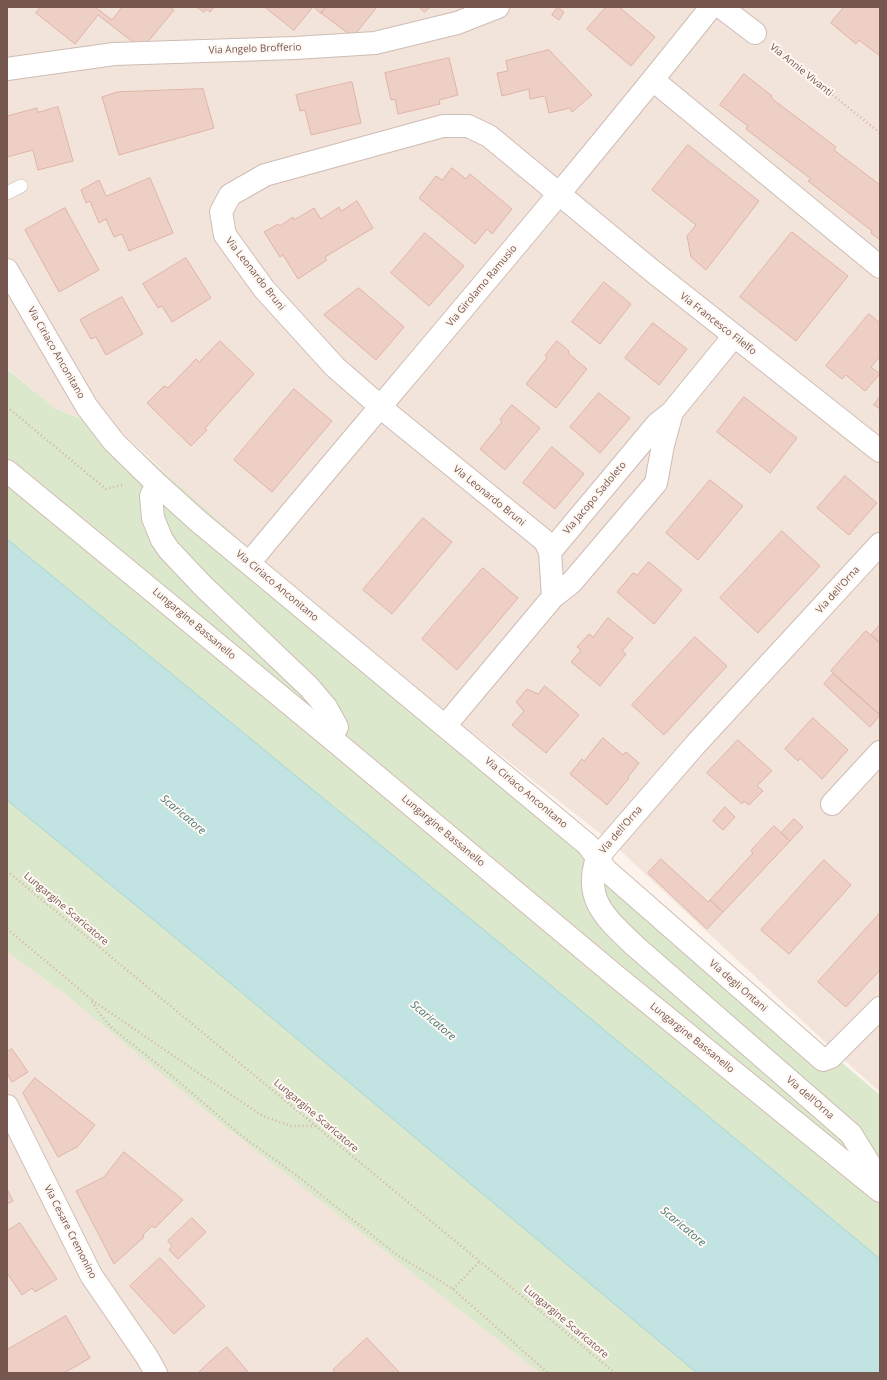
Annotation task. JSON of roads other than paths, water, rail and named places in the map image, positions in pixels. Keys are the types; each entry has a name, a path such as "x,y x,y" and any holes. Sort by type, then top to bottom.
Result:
{"street":[{"name":"Via Angelo Brofferio","path":"7,69 114,54 295,48 375,43 457,23 498,7"},
{"name":"Via Girolamo Ramusio","path":"249,563 559,194 711,7"},
{"path":"721,7 755,33"},
{"path":"653,80 880,267"},
{"name":"Via Leonardo Bruni","path":"550,552 545,541 381,407 335,367 264,289 225,235 221,212 230,195 265,175 443,126 468,126 489,136 559,194"},
{"name":"Via Francesco Filelfo","path":"559,194 650,270 880,451"},
{"name":"Via Ciriaco Anconitano","path":"7,270 88,407 114,442 157,484 198,520 588,845 597,858"},
{"name":"Via Jacopo Sadoleto","path":"550,552 657,424 672,412 734,336"},
{"name":"Via Jacopo Sadoleto","path":"445,726 553,597 572,582 656,483 663,445 672,412"},
{"name":"Lungargine Bassanello","path":"7,471 331,738 617,977 880,1191"},
{"path":"157,484 151,496 153,518 162,540 169,550 204,587 276,655 326,707 337,727 331,738"},
{"name":"Via dell'Orna","path":"880,544 695,746 597,858 593,871 592,885 597,903 611,923 635,946 851,1134 880,1181"},
{"path":"550,552 553,597"},
{"path":"832,804 880,752"},
{"name":"Via degli Ontani","path":"597,858 606,870 823,1060 831,1057 880,1008"},
{"name":"Via Cesare Cremonino","path":"7,1106 91,1275 147,1357 156,1373"}],"lane":[{"path":"7,193 21,186"}],"water":[{"name":"Scaricatore","path":"7,539 501,944 880,1259 880,1373 697,1373 205,962 7,800"}]}
